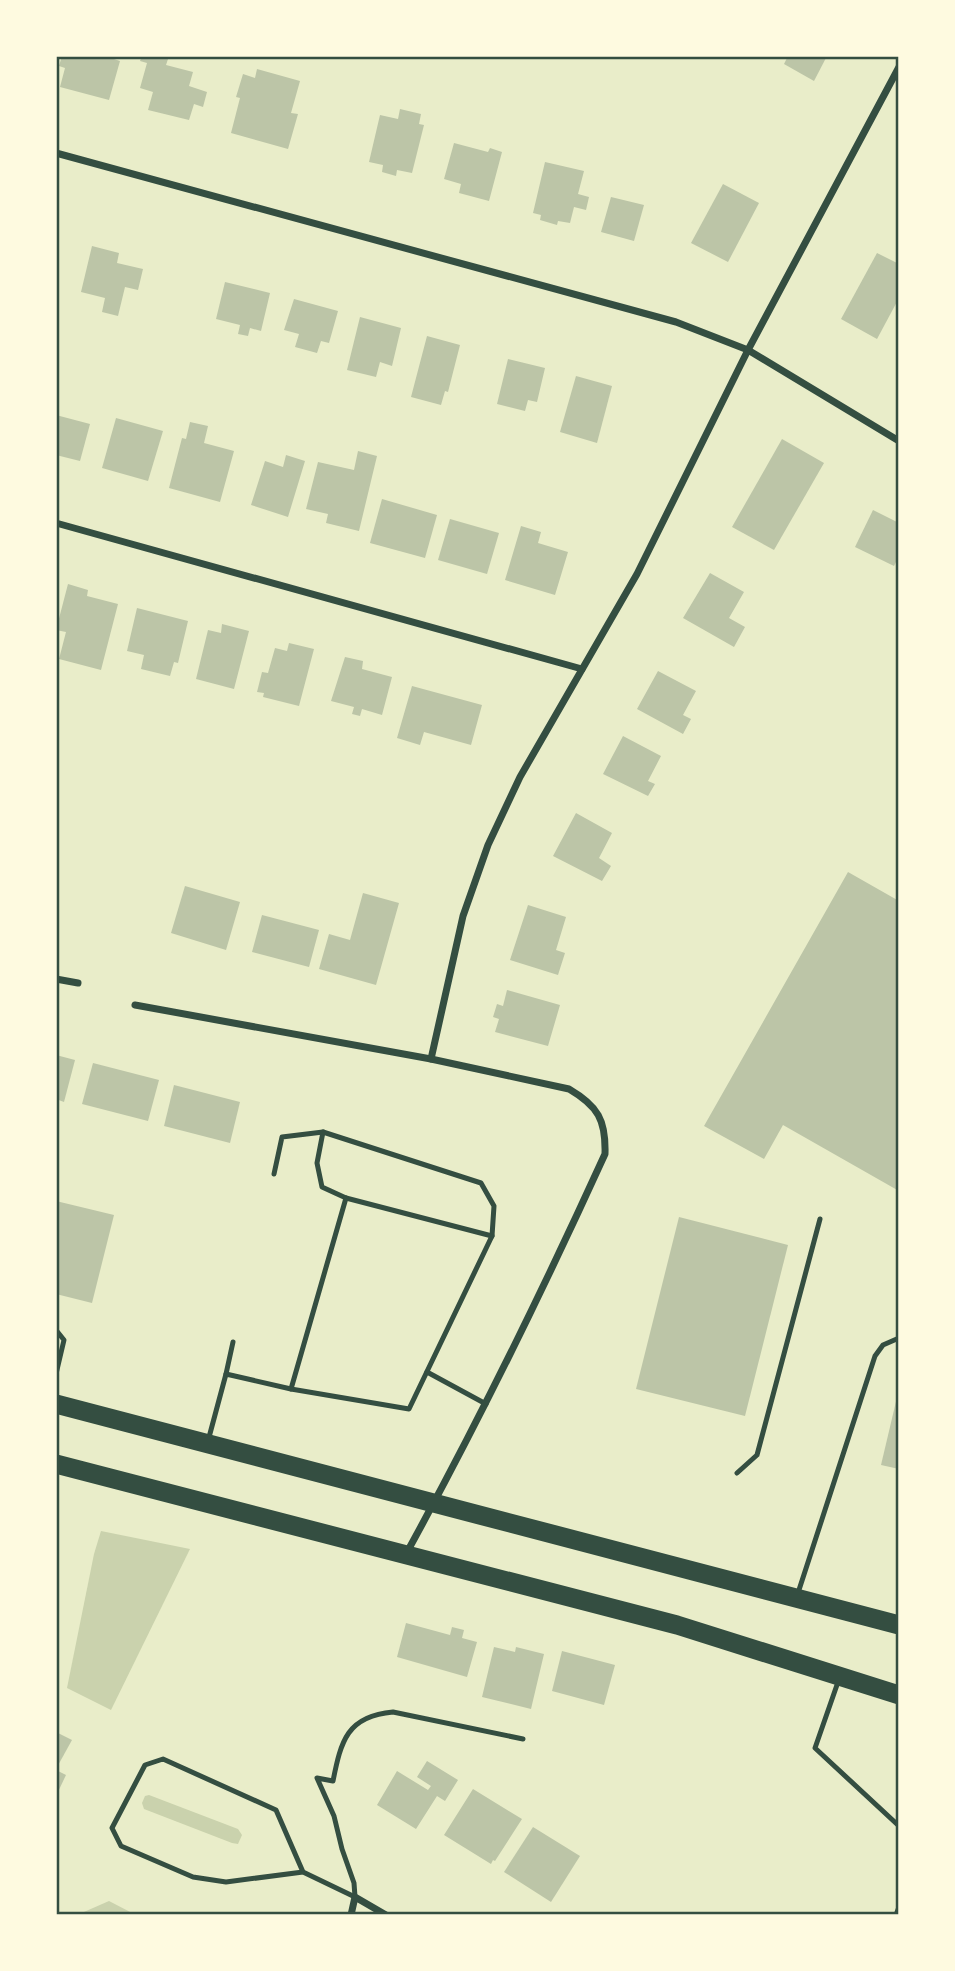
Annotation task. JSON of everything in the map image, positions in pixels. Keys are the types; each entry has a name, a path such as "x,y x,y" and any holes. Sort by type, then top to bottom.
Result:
{"highway":[{"path":"56,1404 435,1501 899,1625"},
{"path":"56,1464 677,1625 899,1695"}],"street":[{"path":"431,1059 463,916 488,845 520,777 637,574 748,350 899,67"},
{"path":"56,153 676,322 748,350 899,441"},
{"path":"56,523 582,669"},
{"path":"56,979 78,983"},
{"path":"135,1005 431,1059 569,1089 586,1099 599,1114 606,1133 605,1154 546,1284 406,1555"},
{"path":"351,1915 355,1897 386,1915"}],"lane":[{"path":"323,1132 317,1163 322,1187 346,1198 492,1236"},
{"path":"226,1374 291,1389 409,1409 492,1236 494,1206 481,1183 323,1132 282,1137 274,1174"},
{"path":"291,1389 346,1198"},
{"path":"737,1473 757,1455 820,1219"},
{"path":"56,1329 64,1340 56,1374"},
{"path":"797,1597 875,1356 883,1345 899,1338"},
{"path":"207,1444 233,1342"},
{"path":"427,1372 486,1404"},
{"path":"841,1675 815,1748 899,1826"},
{"path":"303,1872 276,1810 163,1759 145,1765 112,1828 121,1846 193,1877 226,1882 303,1872 355,1897 354,1883 334,1816 317,1778 333,1781 340,1747 348,1733 362,1719 377,1713 393,1712 523,1739"},
{"path":"896,1915 899,1907"}],"green space":[{"path":"101,1531 190,1549 111,1710 67,1688"},
{"path":"149,1795 238,1829 242,1835 238,1844 144,1809 142,1803 145,1796"},
{"path":"109,1901 136,1915 77,1915"}],"building":[{"path":"62,56 112,56 111,58 120,61 109,100 60,87 65,68 59,66"},
{"path":"142,56 169,56 166,65 193,72 189,86 207,92 203,107 194,104 189,120 148,110 153,92 140,88 147,63 140,61"},
{"path":"788,56 827,56 814,81 784,64"},
{"path":"257,69 300,81 291,113 298,114 288,149 231,133 240,98 236,97 243,74 255,78"},
{"path":"400,109 421,114 419,124 424,125 412,173 397,170 396,176 382,172 383,165 369,162 380,115 398,119"},
{"path":"454,143 488,152 490,148 502,152 489,201 459,193 461,184 444,179"},
{"path":"545,162 584,171 578,194 589,197 586,210 574,207 570,223 558,221 557,225 540,220 541,215 533,213"},
{"path":"723,184 759,203 728,262 691,243"},
{"path":"611,197 644,205 634,241 601,232"},
{"path":"92,246 119,253 117,263 143,269 138,290 125,287 118,316 102,312 105,298 81,292"},
{"path":"877,253 899,264 899,298 877,339 841,319"},
{"path":"225,282 270,293 261,331 250,328 248,336 238,334 240,325 216,319"},
{"path":"294,299 338,311 329,343 321,341 317,353 295,347 299,334 284,330"},
{"path":"360,317 401,328 392,366 380,362 376,377 347,370"},
{"path":"427,336 460,345 448,392 445,391 441,405 411,397"},
{"path":"508,359 545,368 537,402 528,400 525,411 497,404"},
{"path":"576,376 612,386 597,443 560,432"},
{"path":"56,415 90,424 80,461 56,455"},
{"path":"116,418 163,431 148,481 102,468"},
{"path":"190,422 208,426 204,443 234,451 220,502 169,488 182,438 186,439"},
{"path":"782,439 824,463 774,550 732,527"},
{"path":"358,451 377,456 359,531 326,523 328,514 306,509 318,462 354,470"},
{"path":"286,455 305,461 288,517 251,505 265,461 283,467"},
{"path":"382,499 437,515 425,558 370,543"},
{"path":"873,510 899,523 899,556 894,566 855,547"},
{"path":"450,519 499,533 487,574 438,560"},
{"path":"521,526 541,532 538,543 568,552 555,595 505,580"},
{"path":"710,573 744,592 729,618 745,627 734,647 683,618"},
{"path":"68,584 88,590 87,596 118,604 101,670 59,659 66,632 56,630"},
{"path":"137,608 188,621 178,663 174,662 170,676 141,669 144,655 127,651"},
{"path":"222,624 249,631 234,689 196,679 208,630 221,633"},
{"path":"289,643 314,649 299,706 263,697 264,693 257,692 262,672 268,673 275,648 287,651"},
{"path":"345,657 363,661 362,669 392,677 382,715 362,709 360,716 352,714 354,707 331,701"},
{"path":"658,671 696,691 683,715 691,719 683,734 637,709"},
{"path":"412,686 482,705 471,745 424,732 420,745 397,738"},
{"path":"623,736 661,756 648,781 655,784 648,796 603,774"},
{"path":"576,813 612,833 599,858 611,866 602,881 553,856"},
{"path":"848,872 899,901 899,1191 783,1125 764,1159 704,1126"},
{"path":"185,886 240,902 226,950 171,933"},
{"path":"363,893 399,903 376,985 319,969 329,934 350,940"},
{"path":"528,905 566,917 556,950 565,953 558,975 510,960"},
{"path":"262,915 319,930 309,967 252,952"},
{"path":"507,990 560,1005 548,1046 495,1032 499,1019 493,1017 497,1004 503,1006"},
{"path":"56,1055 75,1060 64,1102 56,1099"},
{"path":"93,1063 159,1080 148,1121 82,1104"},
{"path":"174,1085 240,1102 230,1143 164,1126"},
{"path":"56,1201 114,1215 92,1303 56,1294"},
{"path":"679,1217 788,1245 745,1416 636,1389"},
{"path":"899,1393 899,1469 881,1465"},
{"path":"406,1623 450,1635 452,1627 464,1630 462,1638 477,1642 467,1677 397,1657"},
{"path":"494,1647 515,1652 516,1647 544,1654 531,1709 482,1697"},
{"path":"562,1651 615,1665 604,1705 552,1691"},
{"path":"56,1732 72,1740 56,1769"},
{"path":"427,1761 458,1780 445,1801 437,1796 416,1829 377,1805 397,1771 428,1790 431,1786 417,1777"},
{"path":"56,1770 66,1775 56,1796"},
{"path":"473,1789 522,1819 491,1864 444,1835"},
{"path":"533,1827 580,1856 551,1902 504,1872"}]}
